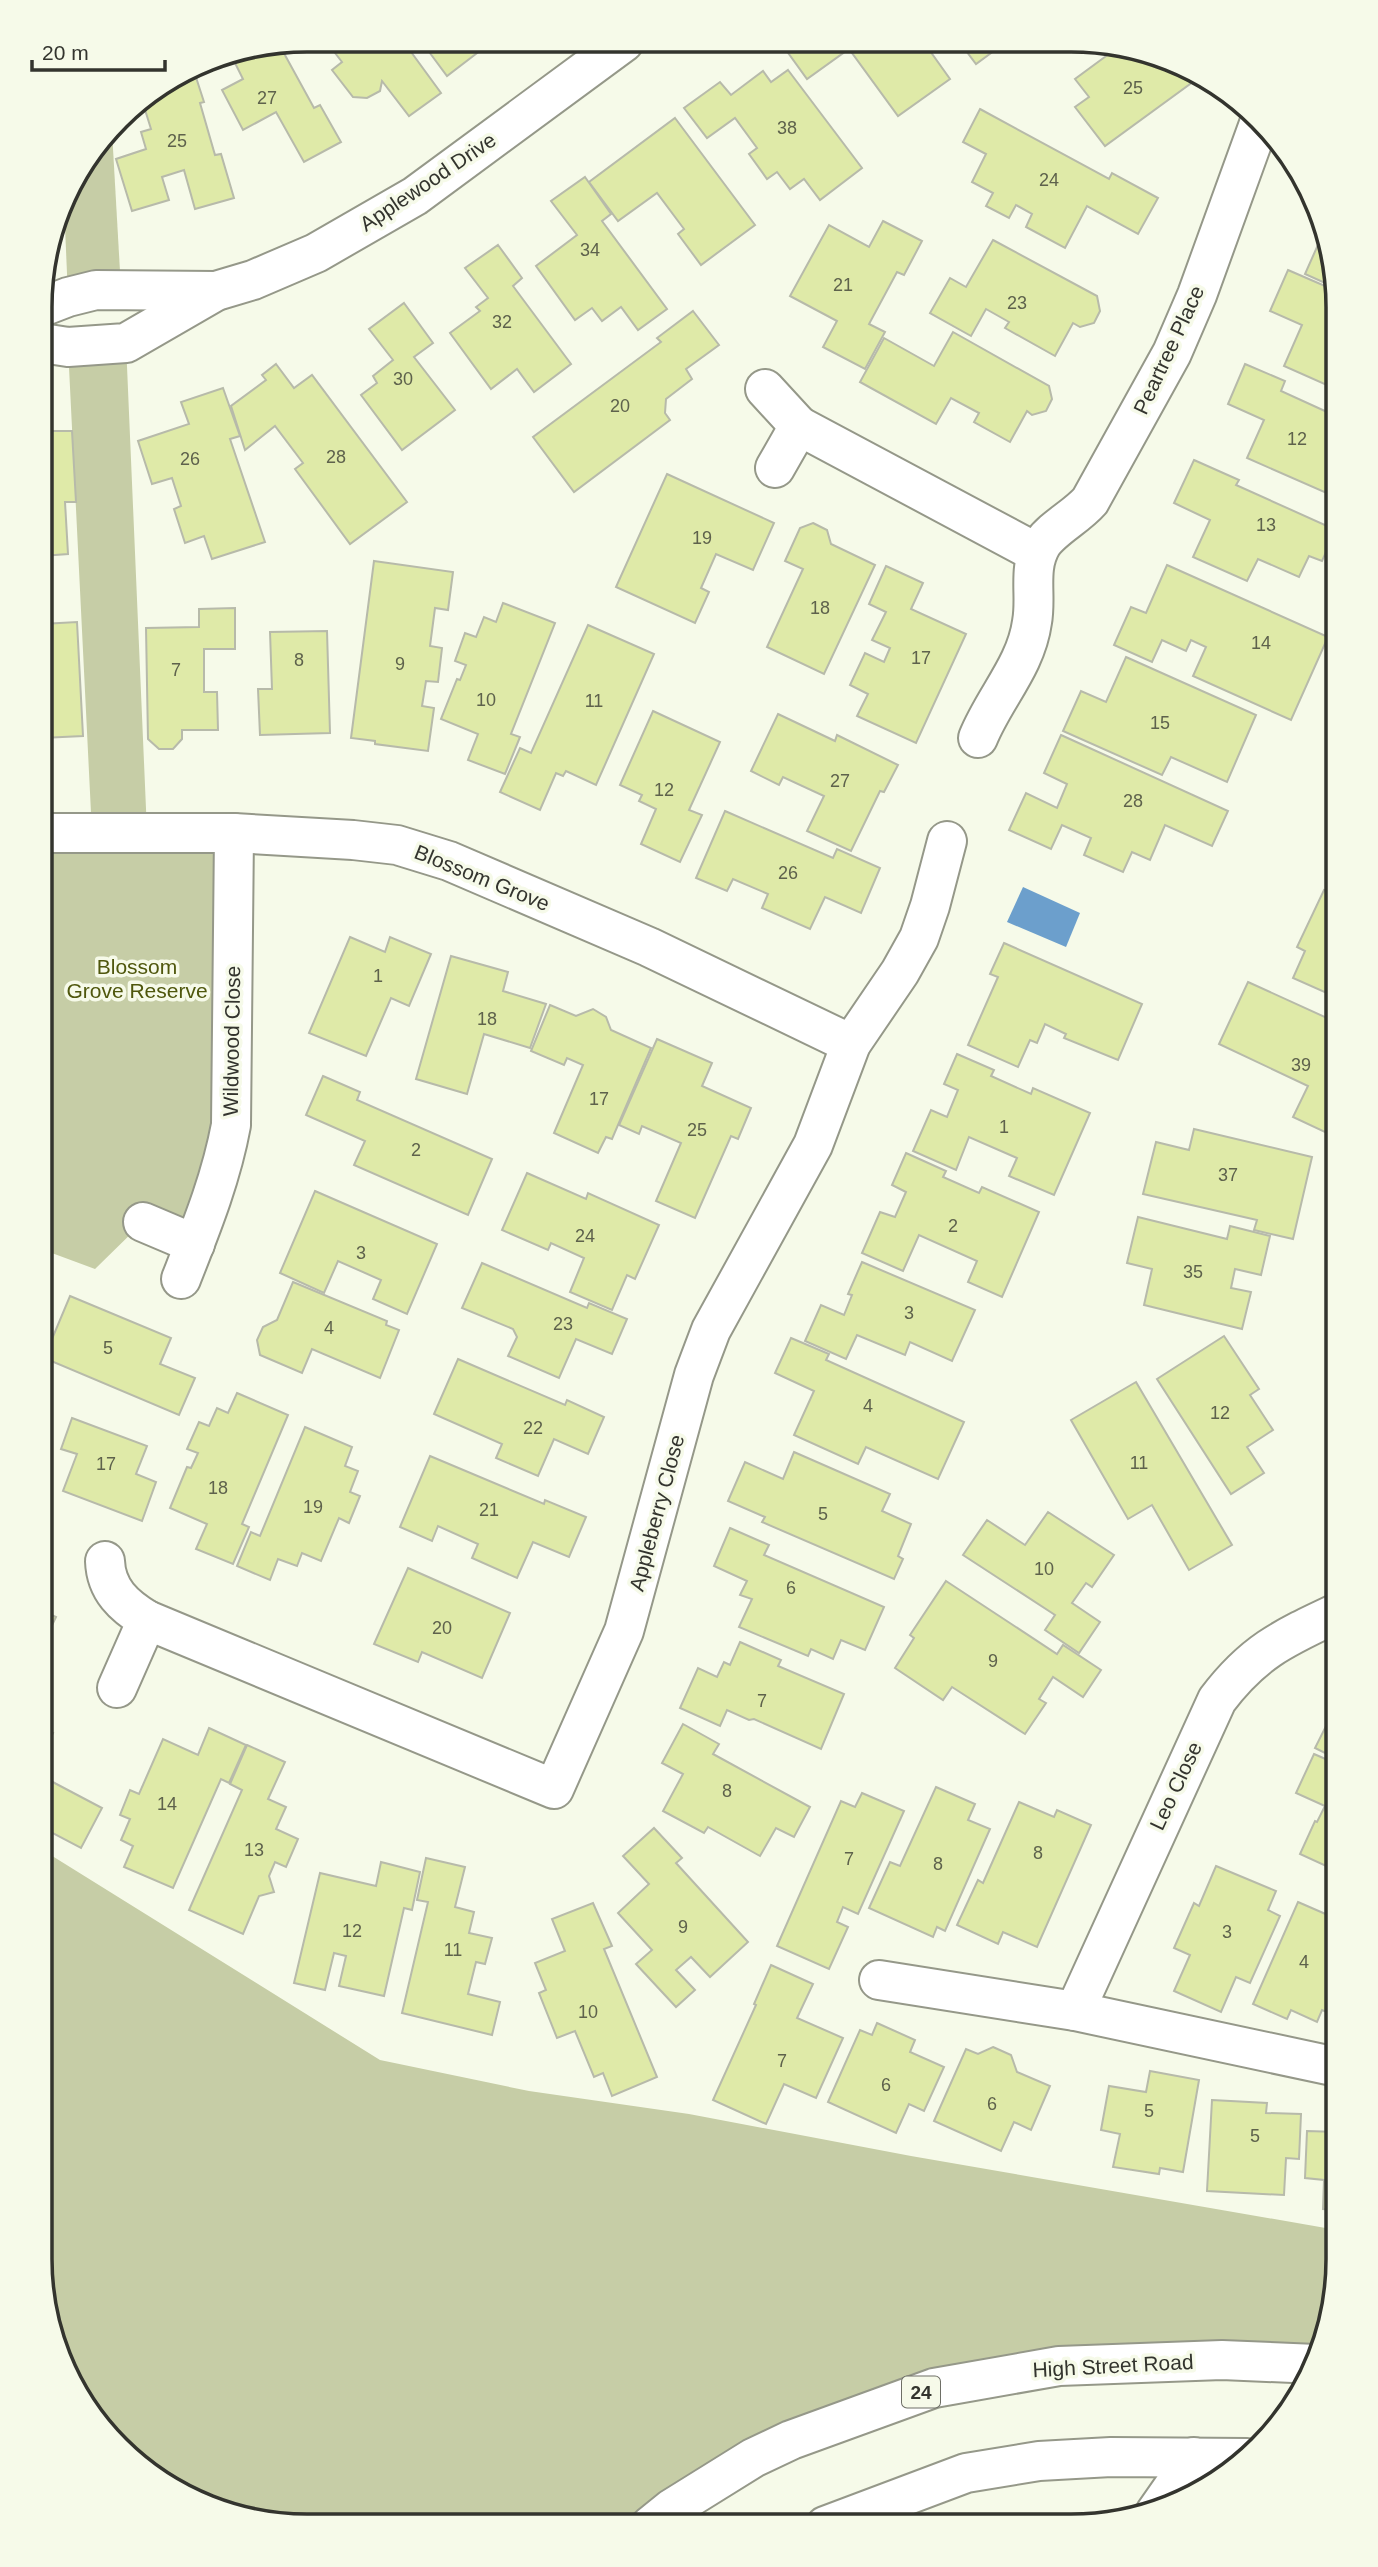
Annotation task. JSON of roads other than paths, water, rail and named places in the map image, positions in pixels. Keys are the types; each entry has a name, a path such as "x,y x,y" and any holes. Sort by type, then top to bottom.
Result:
{"street":[{"name":"Applewood Drive","path":"52,345 68,347 126,343 216,291 285,267 385,215 459,165 611,52"},
{"name":"Peartree Place","path":"1037,554 1044,541 1081,512 1090,501 1172,353 1197,295 1255,132"},
{"name":"Applewood Drive","path":"52,303 96,290 216,291"},
{"path":"765,389 799,426 1037,554 1033,571 1033,619 1030,636 1018,665 984,722 978,738"},
{"path":"775,468 799,426"},
{"name":"Blossom Grove","path":"52,833 234,833 386,844 449,861 649,947 851,1044"},
{"name":"Wildwood Close","path":"181,1279 209,1211 225,1159 231,1125 234,833"},
{"name":"Appleberry Close","path":"105,1562 105,1574 111,1588 131,1610 147,1620 554,1789 624,1631 694,1376 712,1330 813,1145 851,1044 900,972 919,938 947,841"},
{"path":"143,1222 195,1244"},
{"name":"Leo Close","path":"1076,2011 1217,1700 1234,1677 1255,1658 1294,1633 1326,1618"},
{"path":"117,1688 147,1620"},
{"path":"879,1980 1076,2011 1326,2065"},
{"name":"High Street Road","path":"666,2514 753,2458 791,2440 933,2388 1059,2365 1222,2360 1303,2363"},
{"path":"857,2514 966,2473 1039,2461 1111,2457 1231,2458"},
{"path":"1167,2495 1194,2457"}],"water":[{"path":"1023,887 1080,913 1066,947 1007,922"}],"park label":[{"name":"Blossom Grove Reserve","path":"137,979"}]}
